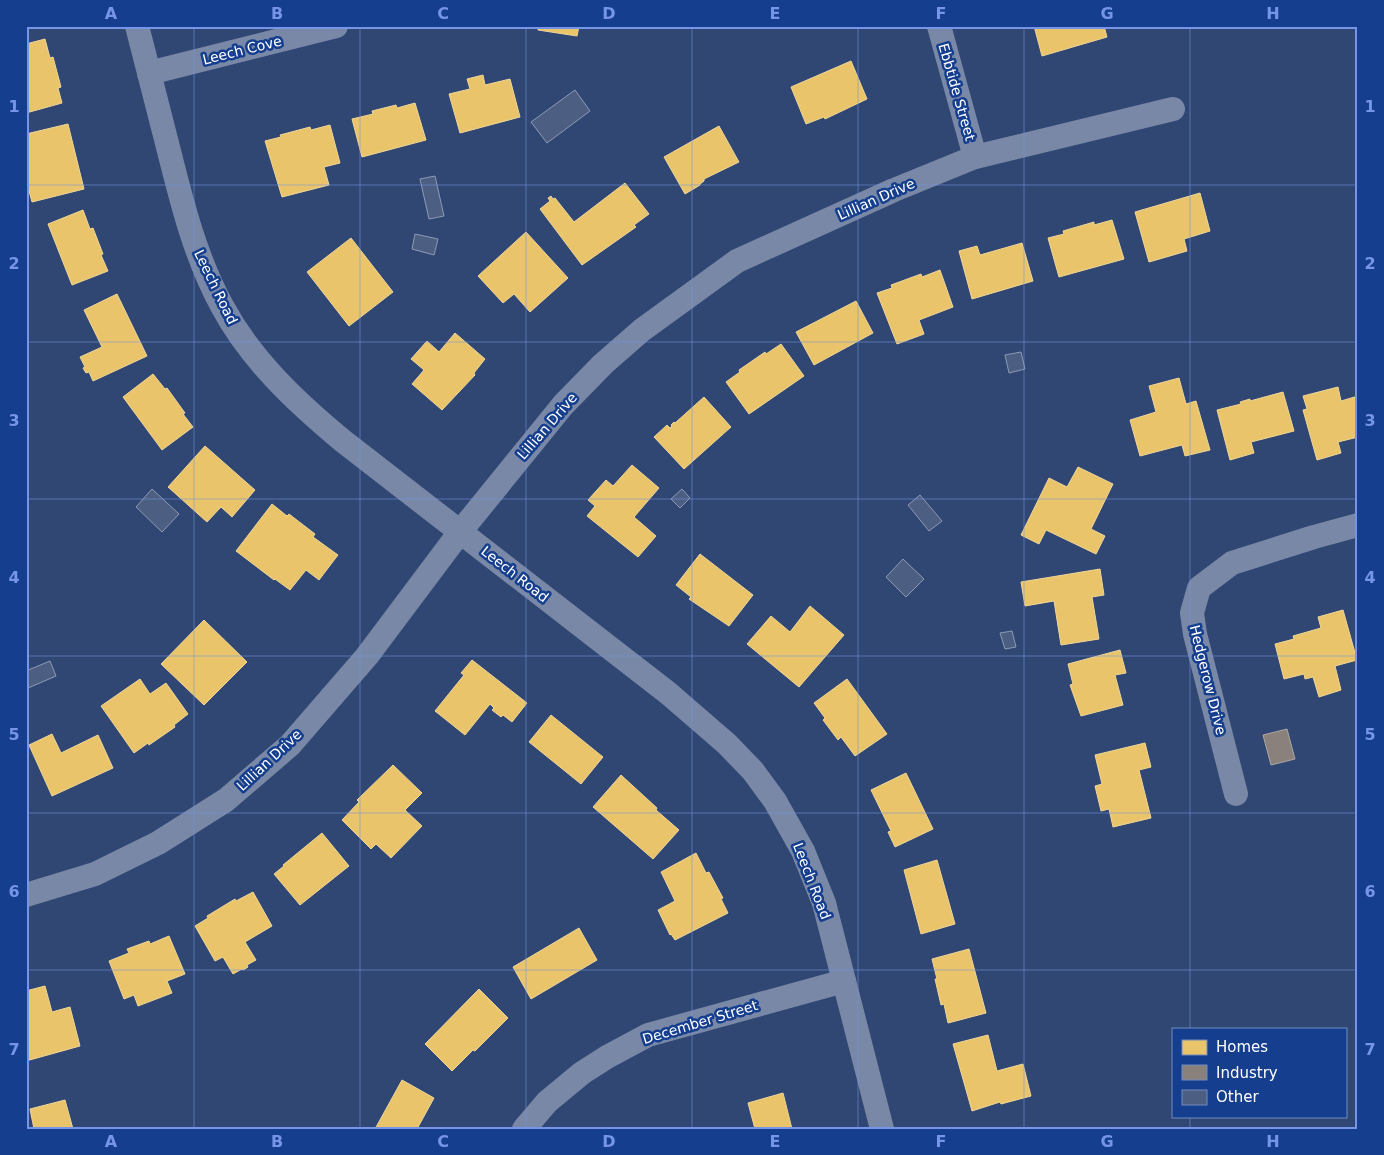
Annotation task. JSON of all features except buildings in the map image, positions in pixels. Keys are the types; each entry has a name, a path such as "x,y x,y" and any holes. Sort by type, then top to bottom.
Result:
{"street":[{"name":"Leech Road","path":"137,26 189,229 203,268 222,307 241,336 271,375 312,415 668,693 727,744 753,771 775,801 803,851 824,903 882,1129"},
{"name":"Leech Cove","path":"149,73 336,26"},
{"name":"Ebbtide Street","path":"939,26 975,157"},
{"name":"Lillian Drive","path":"26,896 95,874 158,843 226,800 290,745 367,656 520,455 563,405 603,364 636,336 683,299 737,261 894,190 975,157 1173,110"},
{"name":"Hedgerow Drive","path":"1236,794 1195,634 1192,613 1199,588 1232,563 1358,525"},
{"name":"December Street","path":"524,1129 547,1102 582,1073 648,1035 844,981"}]}
